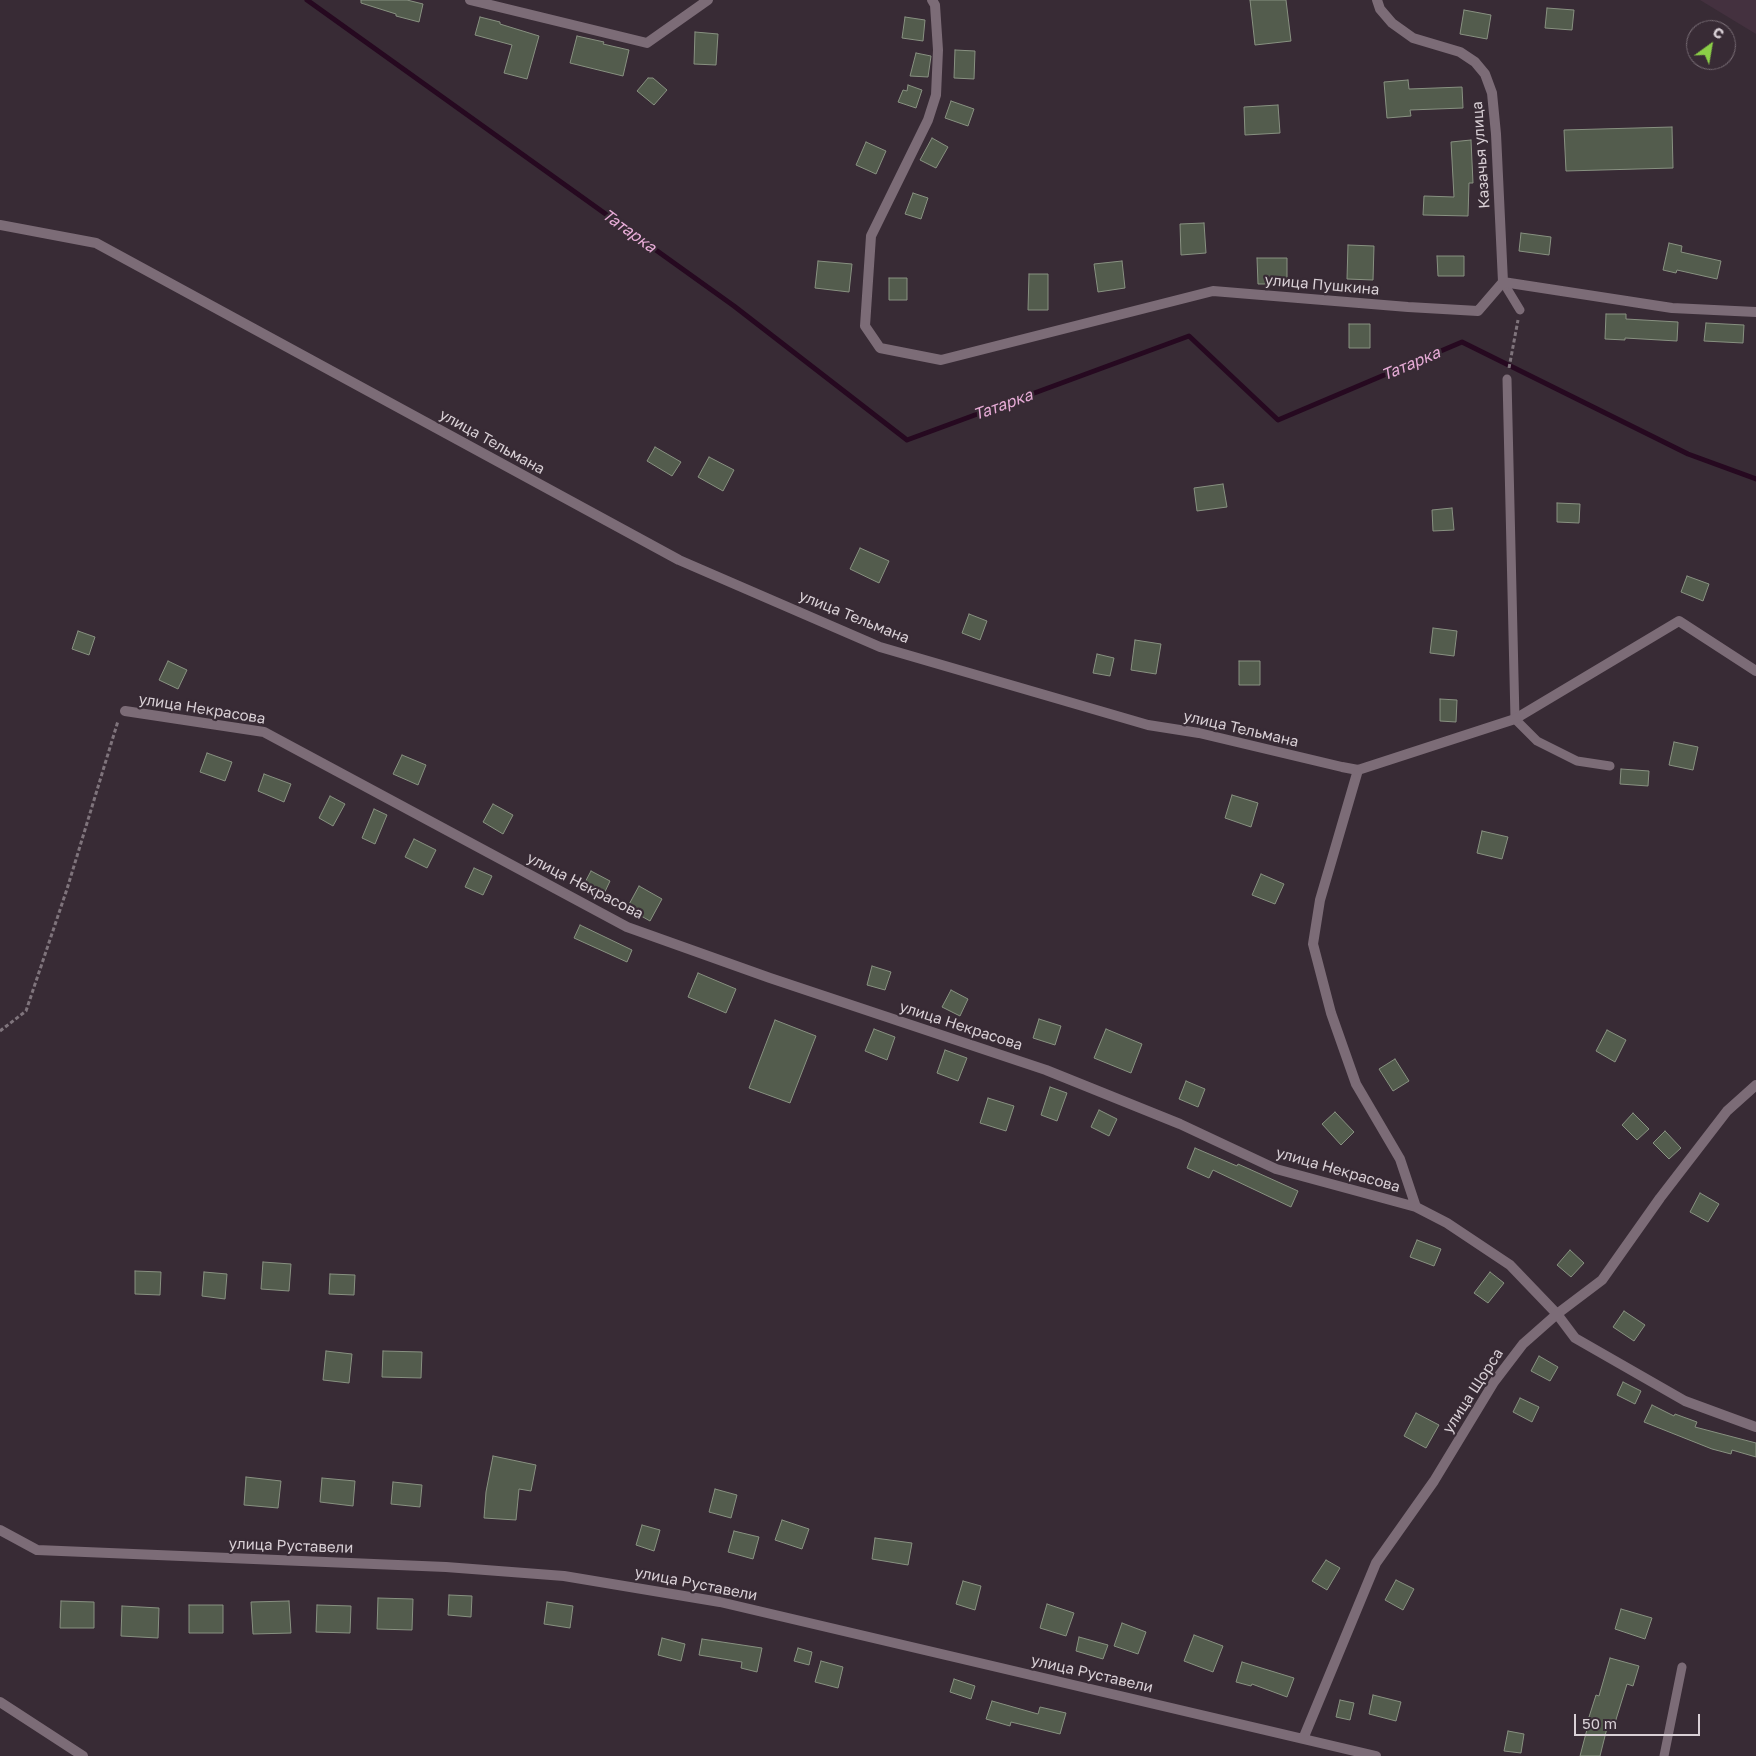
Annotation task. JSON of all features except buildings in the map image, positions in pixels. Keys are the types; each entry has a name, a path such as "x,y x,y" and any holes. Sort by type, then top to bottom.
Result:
{"street":[{"path":"470,0 647,43 708,0"},
{"name":"улица Пушкина","path":"932,0 938,50 936,95 928,120 871,236 865,326 880,348 941,360 1213,291 1478,311 1503,282"},
{"name":"Казачья улица","path":"1377,0 1380,9 1392,23 1414,38 1460,52 1475,62 1485,74 1492,93 1496,134 1503,282"},
{"name":"улица Тельмана","path":"0,224 96,242 679,560 880,647 1148,725 1199,733 1358,770 1515,719 1679,621 1756,670"},
{"path":"1503,282 1672,308 1756,312"},
{"name":"улица Некрасова","path":"125,711 264,732 628,927 770,978 1046,1070 1180,1124 1276,1169 1416,1207 1447,1223 1510,1265 1557,1314 1575,1338 1685,1401 1756,1428"},
{"path":"1358,770 1320,900 1314,944 1331,1013 1356,1084 1400,1160 1416,1207"},
{"name":"улица Щорса","path":"1303,1739 1376,1563 1434,1481 1494,1382 1523,1344 1557,1314 1602,1280 1660,1198 1728,1111 1756,1085"},
{"name":"улица Руставели","path":"0,1530 37,1550 446,1567 574,1578 720,1602 1376,1756"},
{"path":"0,1702 83,1756"}],"lane":[{"path":"1503,282 1520,310"},
{"path":"1507,379 1515,719 1536,742 1577,761 1610,766"},
{"path":"1664,1756 1682,1667"}],"path":[{"path":"1507,379 1520,310"},
{"path":"0,1031 26,1011 67,889 116,722 125,711"}],"shaded area":[{"path":"1700,0 1756,0 1756,34 1736,22 1736,20"}],"waterway":[{"name":"Татарка","path":"307,0 734,306 907,440 1189,336 1278,420 1462,342 1688,454 1756,479"}]}
